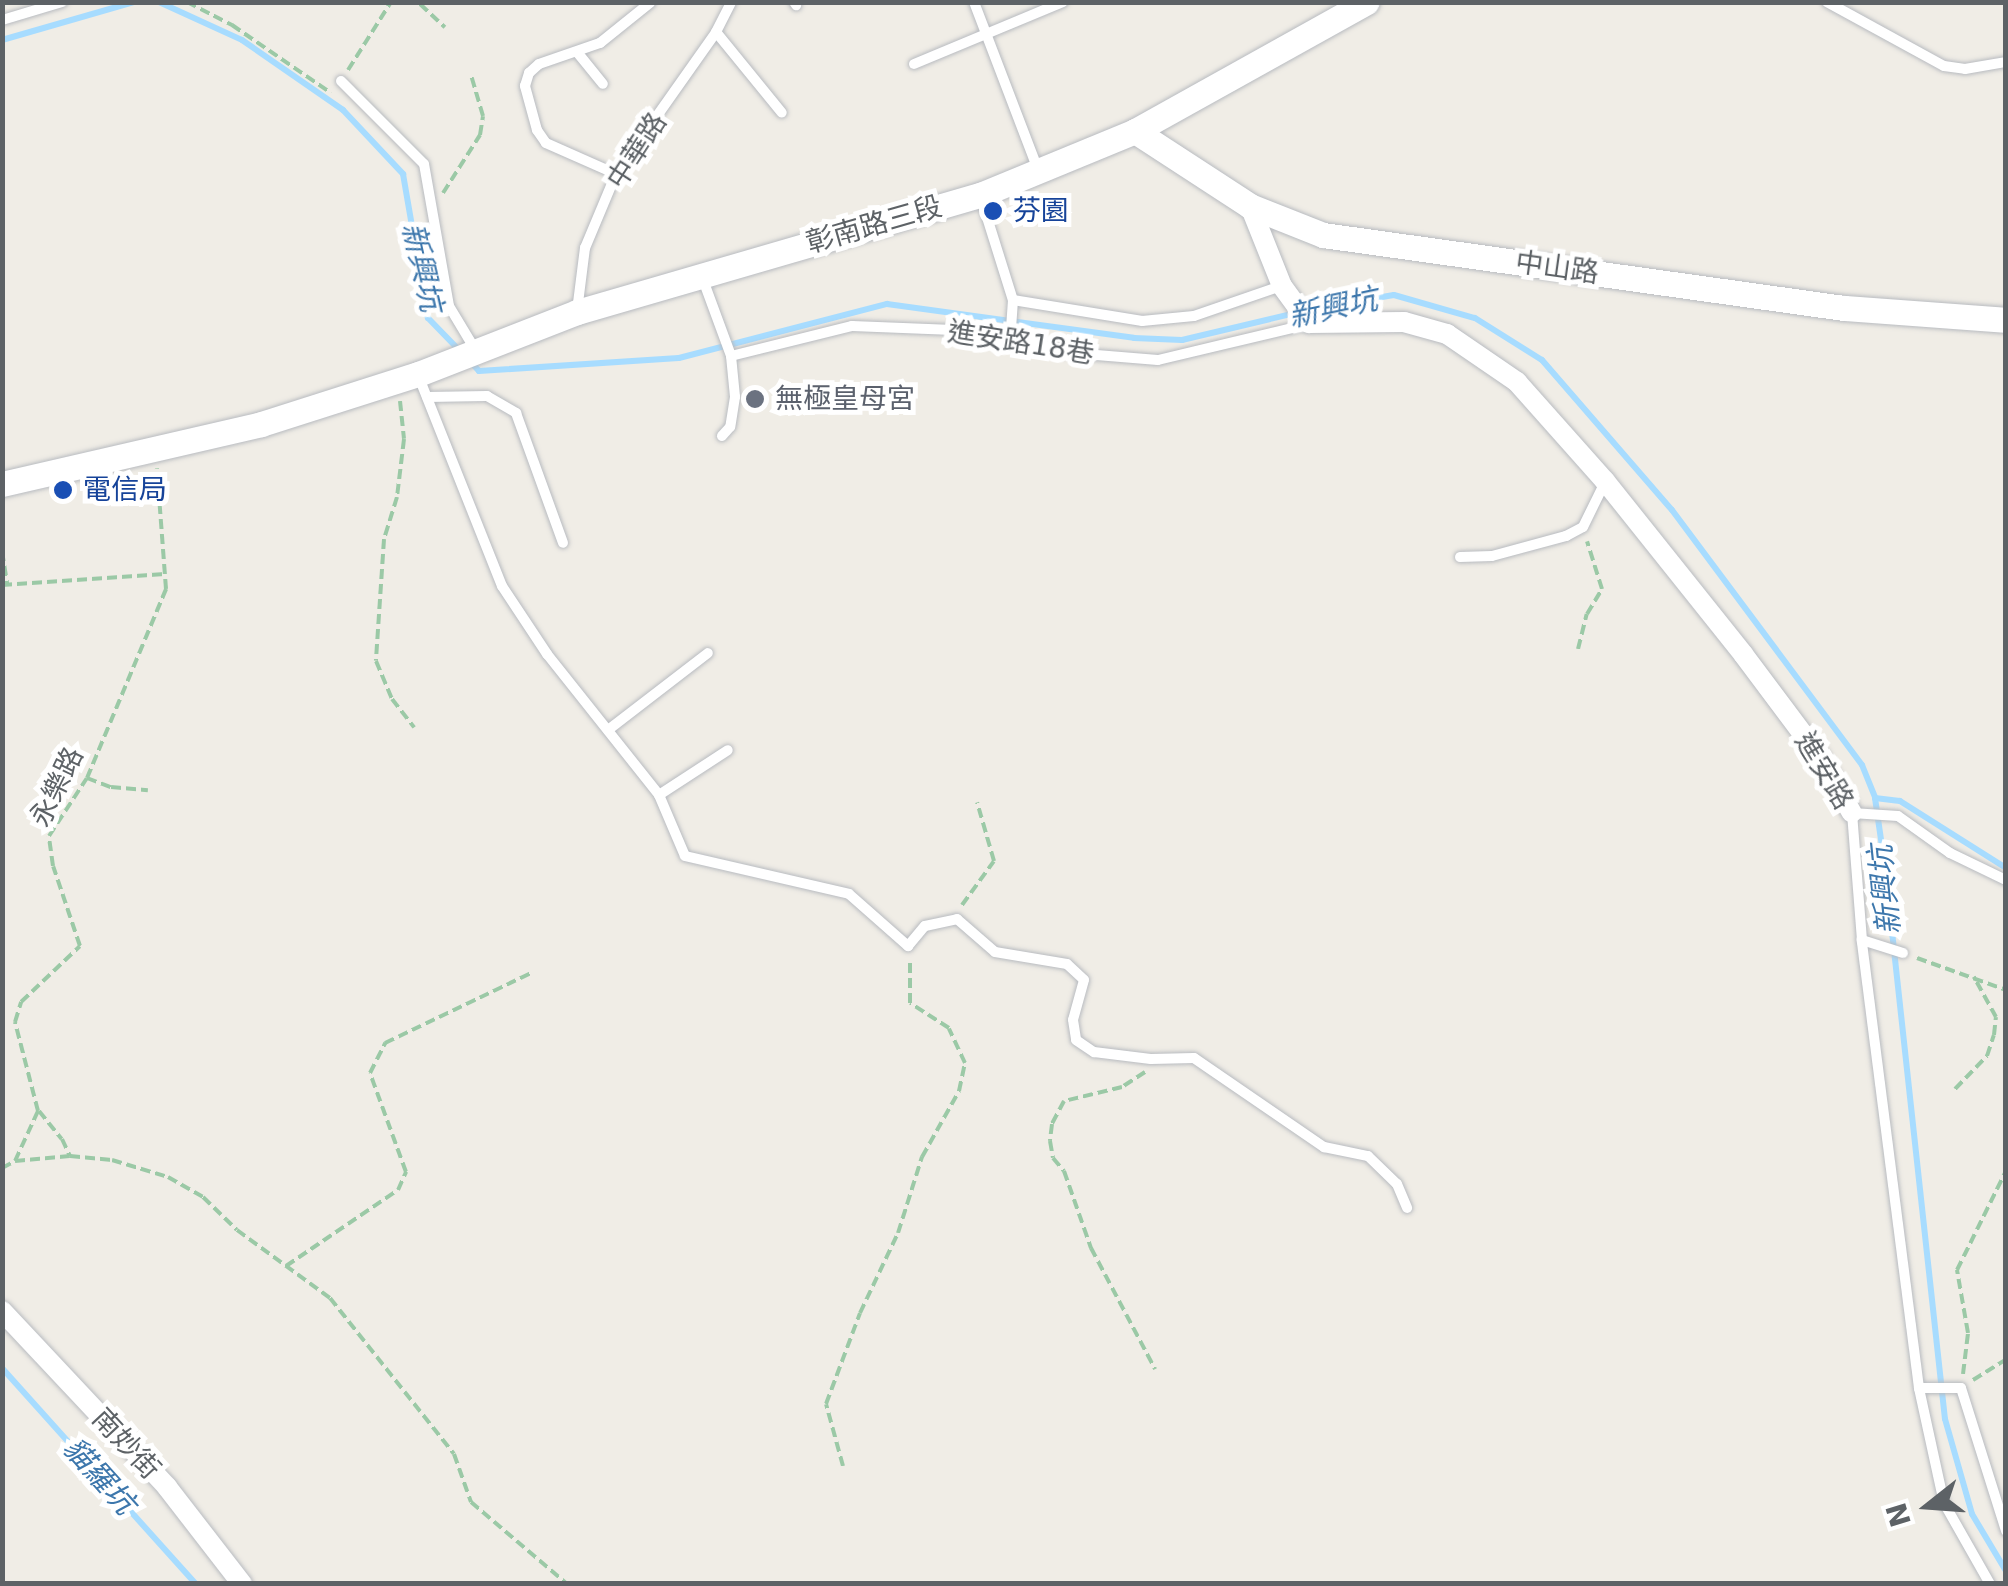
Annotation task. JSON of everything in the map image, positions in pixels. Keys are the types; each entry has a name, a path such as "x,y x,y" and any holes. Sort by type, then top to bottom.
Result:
{"street":[{"name":"彰南路三段","path":"414,384 446,362 577,312 980,196 1136,130 1368,2"},
{"name":"中山路","path":"1136,130 1250,206 1322,235 1844,308 2006,320"},
{"path":"1250,206 1282,286 1310,323"},
{"name":"進安路","path":"1310,323 1404,322 1447,334 1517,382 1605,481 1820,757 1852,812"},
{"path":"2,484 156,450 414,384"},
{"name":"南妙街","path":"2,1311 167,1488 242,1584"}],"lane":[{"path":"2,20 62,2"},
{"path":"616,174 546,143 527,102 529,73 539,64 612,36 651,2"},
{"name":"中華路","path":"577,312 585,248 616,174 716,32 731,2"},
{"path":"974,2 1038,172"},
{"path":"914,64 985,31 1063,2"},
{"path":"1827,2 1849,7 1944,66 1965,69 2006,62"},
{"path":"716,32 782,112"},
{"path":"577,52 603,84"},
{"path":"341,81 424,164 434,202 449,306 474,352"},
{"path":"980,196 1013,300 1010,338"},
{"path":"702,276 731,356 735,397 730,427 722,436"},
{"path":"1013,300 1142,321 1194,316 1282,286"},
{"name":"進安路18巷","path":"731,356 852,326 979,331 1072,353 1158,360 1310,323"},
{"path":"414,384 486,396 516,414 562,543"},
{"path":"414,384 502,586 547,654 659,795 685,856 849,894 908,946 925,926 956,919 995,952 1067,964 1084,980 1073,1020 1076,1040 1094,1052 1151,1059 1194,1058 1324,1147 1368,1156 1397,1184 1406,1208"},
{"path":"1460,557 1529,548 1582,527 1605,481"},
{"path":"608,730 708,653"},
{"path":"659,795 728,750"},
{"path":"1852,812 1898,816 1950,853 2006,880"},
{"name":"進安路","path":"1852,812 1862,940 1918,1388 1944,1503 1990,1584"},
{"path":"1862,940 1903,953"},
{"path":"1918,1388 1961,1388 2006,1531"}],"path":[{"path":"187,2 232,25 338,98"},
{"path":"341,81 391,2"},
{"path":"420,3 445,26"},
{"path":"434,202 456,178 480,135 483,116 471,76"},
{"path":"414,384 396,497 384,539 376,661 392,698 414,728"},
{"name":"永樂路","path":"38,1111 15,1022 20,1002 80,946 53,866 49,836 87,778 159,610 165,574 156,450"},
{"path":"1578,649 1587,614 1602,589 1582,527"},
{"path":"2,551 5,585 165,574"},
{"path":"87,778 110,787 148,790"},
{"path":"956,919 965,898 994,861 976,802"},
{"path":"843,1466 826,1404 860,1313 898,1233 922,1157 959,1091 965,1064 949,1028 910,1003 908,946"},
{"path":"1903,953 2006,990"},
{"path":"284,1267 398,1190 406,1172 370,1073 385,1043 531,973"},
{"path":"1955,1089 1987,1056 1994,1035 1996,1017 1974,976"},
{"path":"1151,1059 1146,1071 1122,1087 1080,1094 1064,1101 1052,1124 1050,1141 1052,1158 1064,1171 1091,1248 1154,1369"},
{"path":"15,1161 38,1111 62,1138 70,1156"},
{"path":"2,1168 15,1161 70,1156 112,1160 168,1177 203,1197 284,1267 330,1298 454,1454 471,1502 567,1584"},
{"path":"1961,1388 1968,1333 1957,1270 2006,1171"},
{"path":"1961,1388 2006,1359"}],"waterway":[{"name":"新興坑","path":"2,40 134,2"},
{"name":"新興坑","path":"159,2 242,40 343,110 403,174 428,318 461,352"},
{"name":"新興坑","path":"1307,310 1394,295 1475,318 1542,360 1672,510 1862,765 1875,798 1885,867 1945,1419 1972,1514 2006,1571"},
{"name":"新興坑","path":"470,361 479,371 679,358 887,304 1134,338 1182,340 1295,313"},
{"path":"1875,798 1900,801 2006,868"},
{"name":"貓羅坑","path":"2,1368 196,1584"}],"place":[{"name":"芬園","path":"993,211"},
{"name":"無極皇母宮","path":"755,399"},
{"name":"電信局","path":"63,490"}]}
